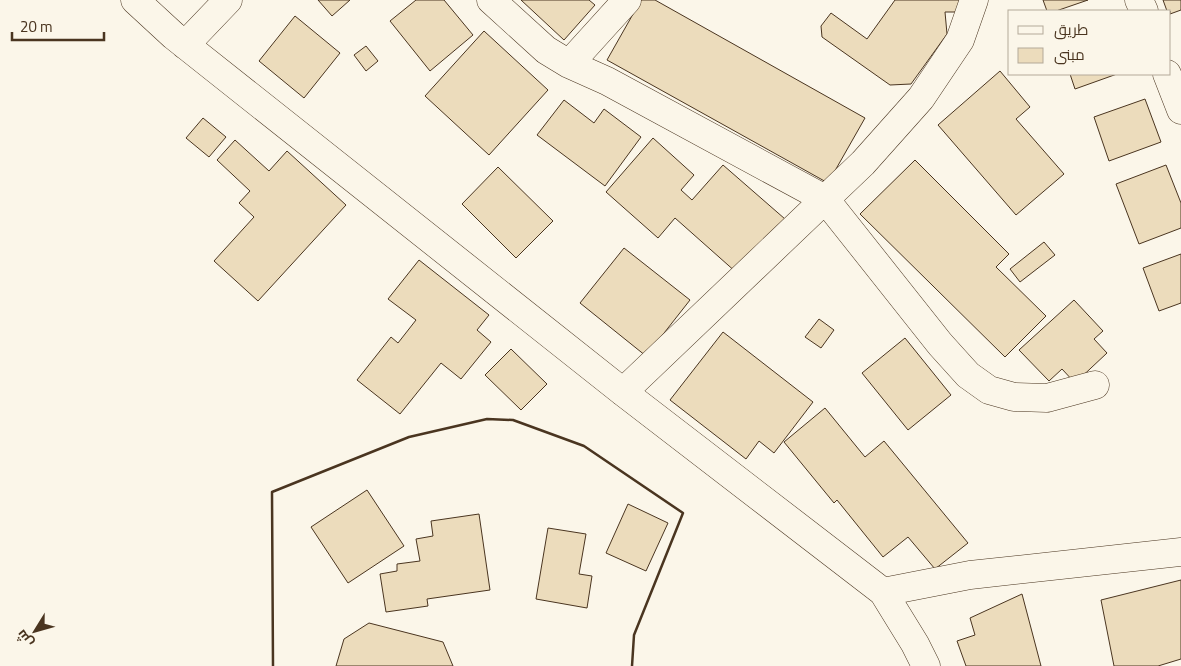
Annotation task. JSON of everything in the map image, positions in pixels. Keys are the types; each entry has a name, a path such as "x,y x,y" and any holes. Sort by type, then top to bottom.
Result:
{"street":[{"path":"135,0 185,45 623,392 883,592 915,644 926,666"},
{"path":"185,45 228,0"},
{"path":"491,0 546,50 569,64 607,81 825,199 940,344 968,375 989,390 1014,397 1047,398 1095,385"},
{"path":"569,64 627,0"},
{"path":"623,392 863,163 921,98 960,40 974,0"},
{"path":"1167,75 1181,110"},
{"path":"883,592 970,575 1181,552"}],"building":[{"path":"318,0 350,0 332,16"},
{"path":"416,0 444,0 473,35 430,71 390,21"},
{"path":"521,0 589,0 595,5 564,40"},
{"path":"641,0 655,0 865,118 828,183 607,60"},
{"path":"895,0 961,0 962,12 945,12 947,34 911,84 890,85 822,37 821,26 831,13 867,39"},
{"path":"1043,0 1088,0 1059,10 1047,10"},
{"path":"1163,0 1181,0 1181,10 1171,14 1171,10 1167,10"},
{"path":"295,16 340,53 304,98 259,61"},
{"path":"484,31 548,90 489,155 425,96"},
{"path":"366,46 378,61 366,71 354,55"},
{"path":"1000,71 1030,107 1016,119 1064,174 1016,215 938,125"},
{"path":"1070,75 1114,75 1075,89"},
{"path":"1145,99 1161,142 1109,161 1094,117"},
{"path":"564,100 594,123 604,109 641,137 605,186 537,135"},
{"path":"203,118 226,137 209,157 186,138"},
{"path":"653,138 694,175 681,190 692,200 723,165 785,219 737,273 675,218 658,238 606,192"},
{"path":"235,140 269,171 287,151 346,205 258,301 214,261 254,217 239,203 250,191 217,160"},
{"path":"915,160 1009,254 996,267 1046,316 1005,357 860,214"},
{"path":"1166,165 1181,203 1181,228 1139,244 1116,184"},
{"path":"498,167 553,221 516,258 462,204"},
{"path":"1044,242 1055,255 1020,282 1010,269"},
{"path":"624,248 690,300 646,356 580,303"},
{"path":"1181,254 1181,303 1159,311 1143,268"},
{"path":"419,260 489,315 477,330 491,342 461,379 441,363 400,414 357,380 391,337 398,343 416,320 388,299"},
{"path":"1074,300 1103,331 1094,339 1107,353 1075,383 1062,369 1049,381 1019,350"},
{"path":"819,319 834,330 821,348 805,337"},
{"path":"723,332 813,402 774,453 759,441 746,459 670,400"},
{"path":"905,338 951,395 908,430 862,373"},
{"path":"511,349 547,384 521,410 485,375"},
{"path":"825,408 865,457 884,441 968,543 935,569 908,537 883,557 837,500 834,503 784,442"},
{"path":"367,490 404,546 348,583 311,527"},
{"path":"628,504 668,523 646,571 606,553"},
{"path":"479,514 490,590 427,599 428,606 386,612 380,574 397,571 397,564 420,561 416,539 433,536 431,521"},
{"path":"548,528 586,534 579,574 592,576 587,608 536,599"},
{"path":"1181,580 1181,659 1158,666 1114,666 1101,600"},
{"path":"1022,594 1041,666 966,666 957,641 975,635 970,618"},
{"path":"369,623 443,642 453,666 336,666 344,639"}],"wall":[{"path":"273,666 272,492 409,437 487,419 513,420 584,446 683,513 634,635 632,666"}]}
